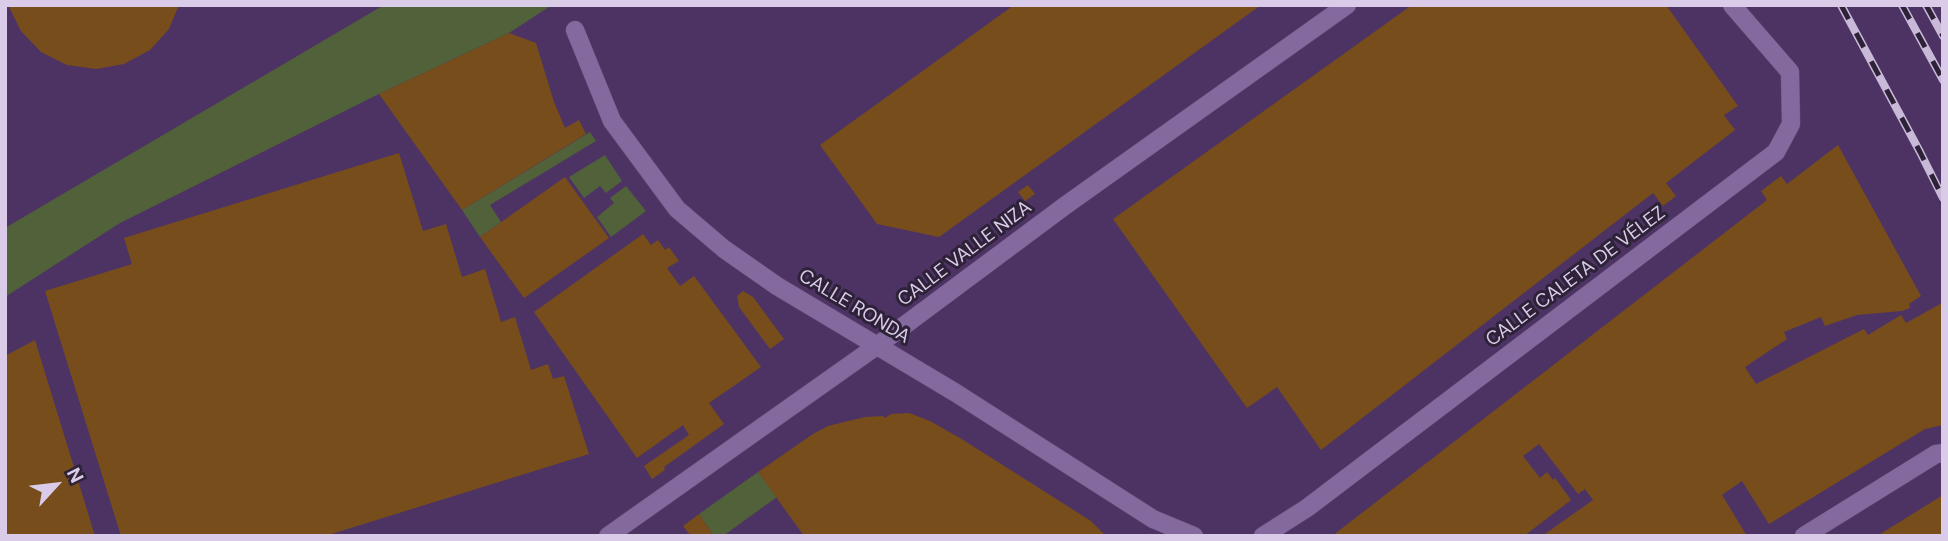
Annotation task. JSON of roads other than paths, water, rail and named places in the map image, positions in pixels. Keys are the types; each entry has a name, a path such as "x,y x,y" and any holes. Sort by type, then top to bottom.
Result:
{"street":[{"name":"CALLE VALLE NIZA","path":"608,536 878,345 1066,205 1347,5"},
{"name":"CALLE CALETA DE VÉLEZ","path":"1263,536 1307,508 1776,152 1791,124 1790,72 1732,5"},
{"name":"CALLE RONDA","path":"575,30 612,121 677,209 724,249 777,286 878,345 1153,519 1194,536"},
{"path":"1804,536 1936,454 1943,453"}],"railway":[{"path":"1841,5 1943,198"},
{"path":"1902,5 1943,80"},
{"path":"1926,5 1943,36"}]}
